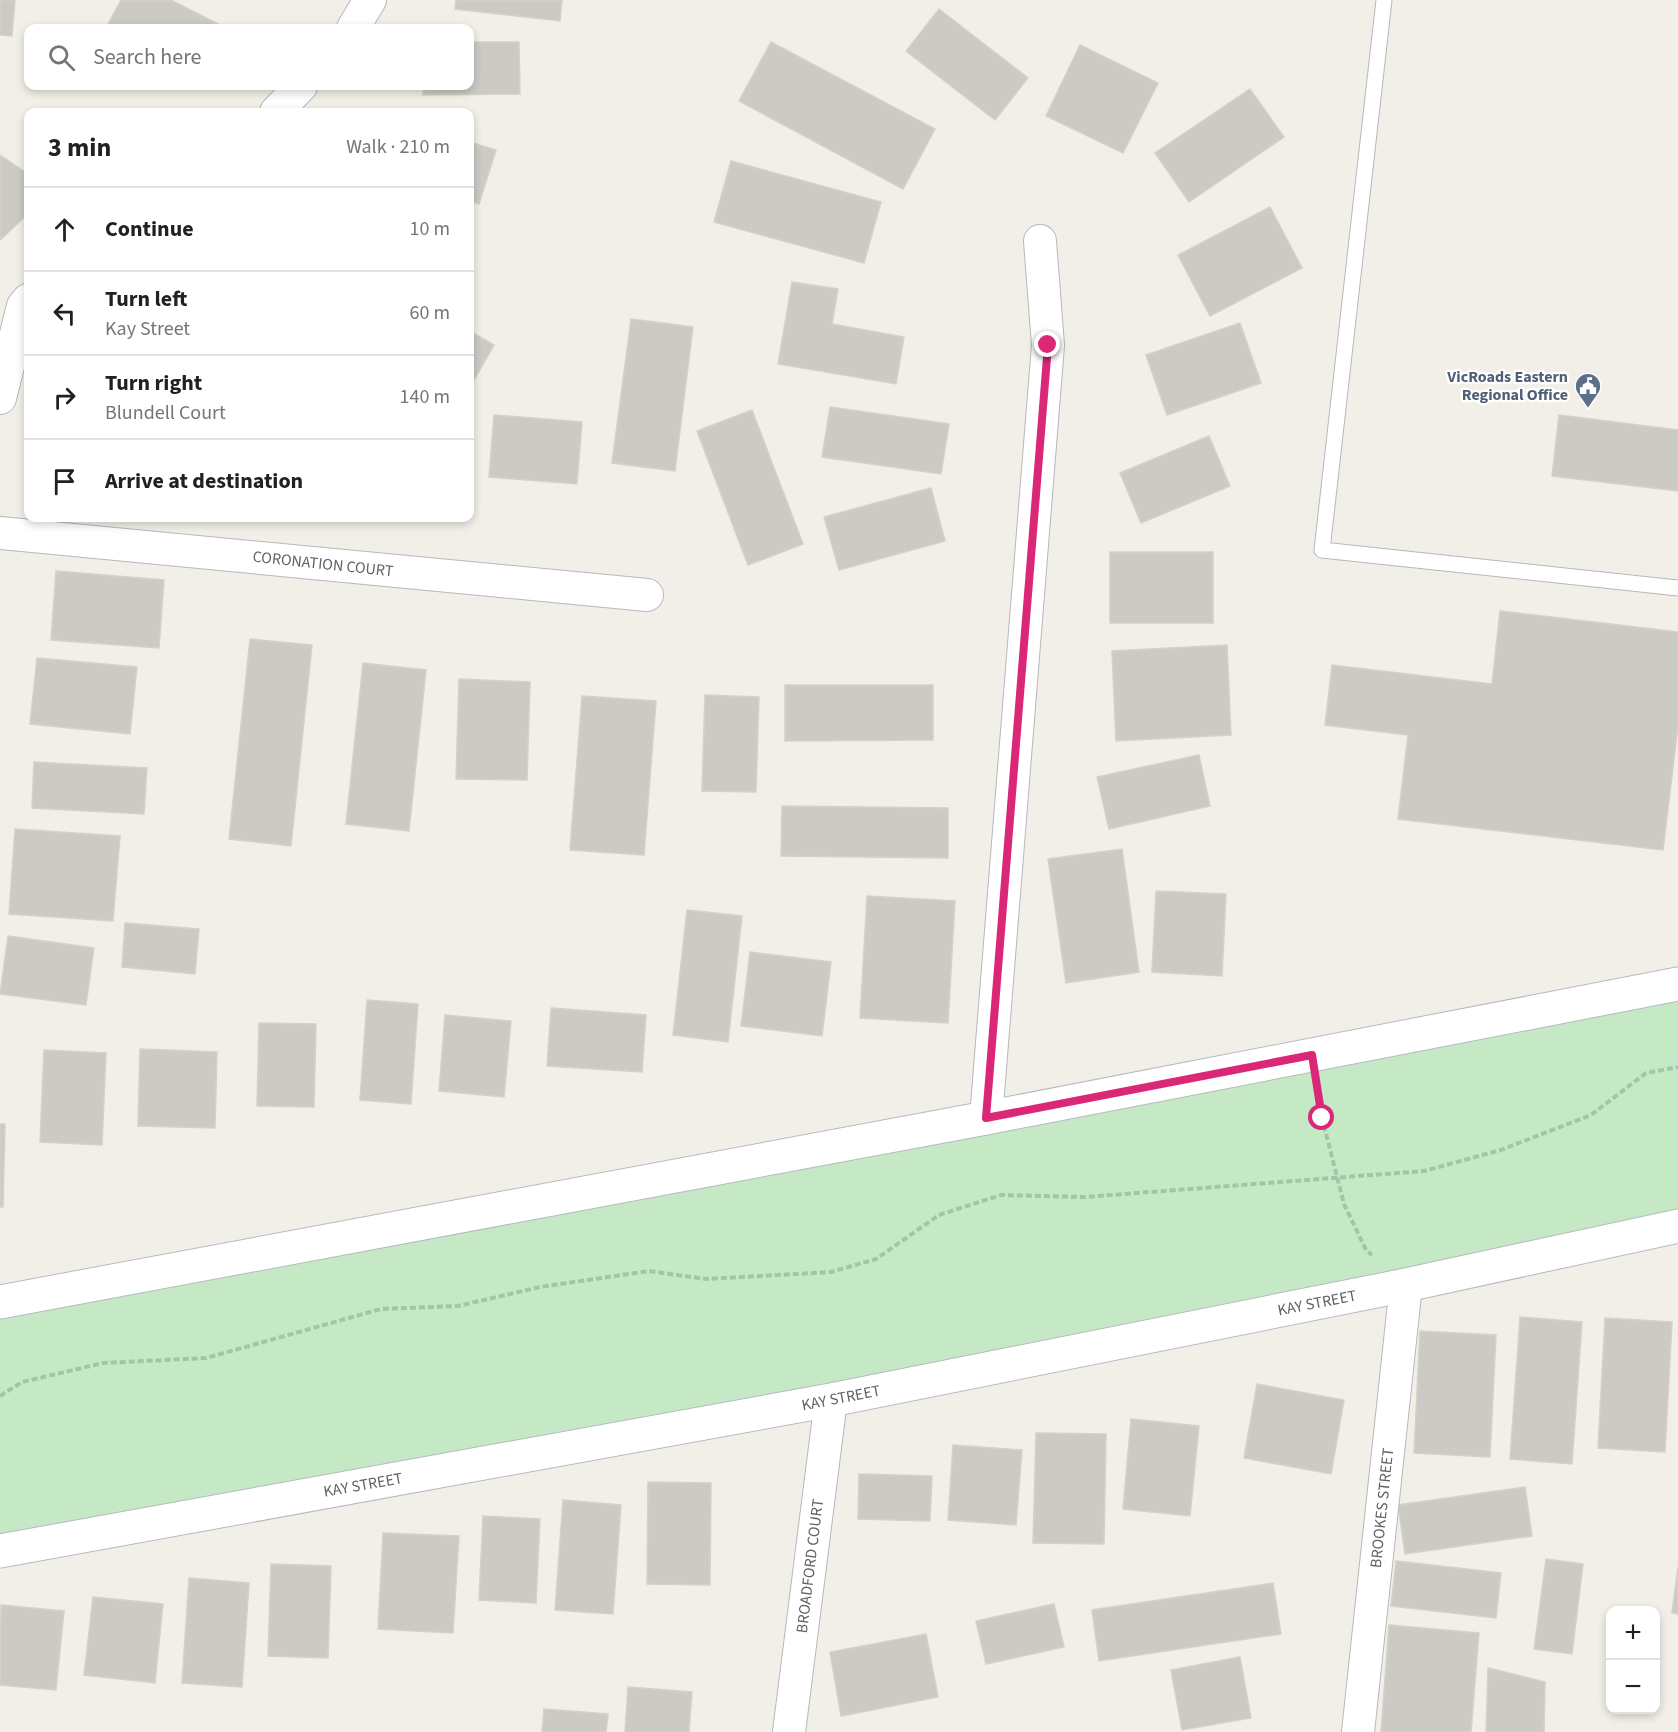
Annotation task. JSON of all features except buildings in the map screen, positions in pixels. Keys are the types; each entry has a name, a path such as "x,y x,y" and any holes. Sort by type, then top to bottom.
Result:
{"street":[{"path":"355,24 370,0"},
{"path":"280,108 297,90"},
{"path":"986,1118 1048,345 1040,241"},
{"path":"0,398 24,305"},
{"name":"CORONATION COURT","path":"0,533 647,596"},
{"path":"0,1302 986,1118 1678,984"},
{"name":"KAY STREET","path":"0,1551 831,1400 1406,1285 1678,1226"},
{"name":"BROOKES STREET","path":"1358,1732 1406,1285"},
{"name":"BROADFORD COURT","path":"789,1732 831,1400"}],"lane":[{"path":"1384,0 1322,550 1678,588"}],"path":[{"path":"1312,1055 1322,1118 1344,1204 1366,1250 1406,1285"},
{"path":"0,1396 22,1383 103,1363 206,1358 381,1309 458,1306 540,1287 649,1271 706,1279 831,1272 876,1259 939,1215 1001,1195 1085,1197 1424,1171 1501,1150 1591,1115 1646,1073 1678,1067"}],"green space":[{"path":"1678,983 1678,1226 0,1551 0,1302"}],"place":[{"name":"VicRoads Eastern Regional Office","path":"1588,409"}],"route":[{"path":"1048,345 986,1118 1312,1055 1322,1118"}]}
